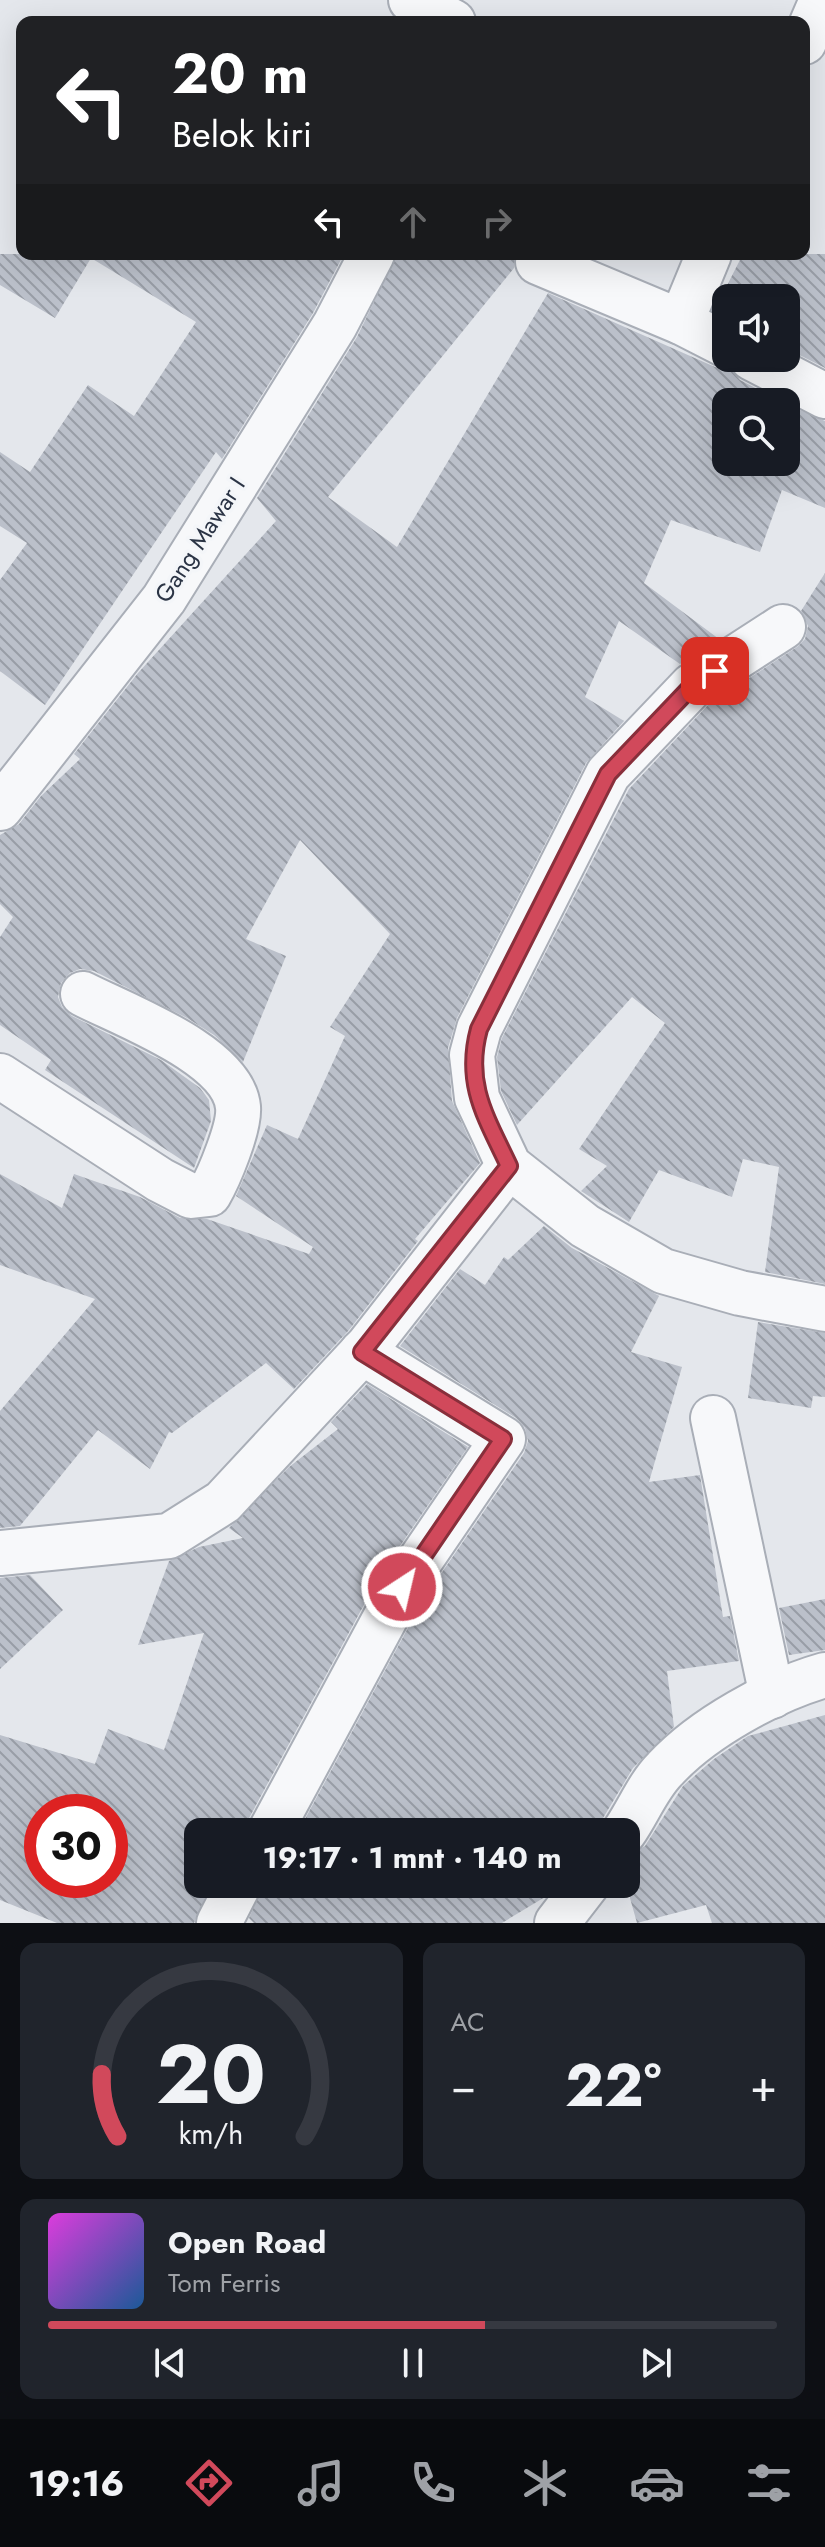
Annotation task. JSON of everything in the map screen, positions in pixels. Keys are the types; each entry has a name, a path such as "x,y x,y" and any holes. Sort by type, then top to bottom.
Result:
{"street":[{"path":"411,0 442,16"},
{"path":"810,28 822,0"},
{"name":"Gang Mawar I","path":"0,808 164,599 335,325 369,260"},
{"path":"681,322 707,260"},
{"path":"538,262 712,338"},
{"path":"779,372 825,396"},
{"path":"783,627 692,686 608,774 479,1029 472,1055 477,1098 509,1166 585,1226 663,1271 740,1293 825,1309"},
{"path":"0,1076 160,1180 191,1196 209,1194 222,1173 239,1107 225,1077 187,1047 83,994"},
{"path":"0,1553 169,1536 223,1502 362,1352 509,1166"},
{"path":"278,1818 402,1587 503,1439 362,1352"},
{"path":"713,1418 772,1696"},
{"path":"633,1818 664,1769 721,1725 791,1685 825,1675"},
{"path":"219,1923 232,1898"},
{"path":"557,1923 576,1898"}],"building":[{"path":"0,254 16,254 16,260 90,260 55,318 0,285"},
{"path":"810,254 825,254 825,368 800,355 800,284 728,284 740,260 810,260"},
{"path":"94,260 341,260 313,313 222,459 216,452 45,705 0,671 0,580 27,543 0,526 0,452 30,472 88,385 134,416 196,322"},
{"path":"394,260 515,260 514,268 328,497 397,547 548,293 712,366 712,372 733,372 755,388 712,388 712,476 800,476 800,410 825,421 825,508 782,490 760,552 671,520 644,583 719,639 680,664 619,621 585,697 624,721 586,763 457,1018 448,1048 452,1101 480,1163 415,1239 418,1241 349,1330 294,1389 266,1363 172,1433 169,1432 150,1469 98,1430 20,1526 0,1528 0,1411 95,1299 0,1265 0,1174 62,1208 74,1174 140,1197 180,1218 207,1219 309,1254 313,1247 236,1196 267,1125 298,1139 345,1036 330,1027 390,934 300,840 246,939 286,956 243,1062 214,1035 187,1018 94,971 80,969 70,973 61,983 58,997 62,1007 72,1016 161,1060 200,1088 209,1100 211,1121 194,1168 45,1070 51,1060 0,1025 0,937 13,917 0,904 0,835 19,824 41,796 80,759 74,754 138,673 276,521 257,498 357,337"},
{"path":"825,573 825,1284 765,1272 779,1167 743,1159 732,1197 659,1170 629,1222 581,1191 607,1166 579,1149 665,1023 632,997 517,1125 501,1091 497,1057 502,1038 629,789 708,705 805,639 808,626 801,611"},
{"path":"544,1226 572,1248 659,1296 631,1352 682,1367 649,1482 700,1475 723,1617 730,1616 739,1661 667,1671 674,1727 633,1768 603,1818 306,1818 423,1600 524,1453 528,1441 525,1428 516,1418 400,1346 460,1269 485,1285 504,1257 508,1260"},
{"path":"758,1322 825,1333 825,1397 813,1396 811,1408 748,1398"},
{"path":"367,1384 468,1447 380,1575 249,1818 184,1818 184,1898 205,1898 194,1923 57,1923 0,1900 0,1735 95,1764 108,1729 164,1750 204,1633 138,1645 169,1561 199,1547 243,1538 229,1528 289,1467 338,1429 331,1422"},
{"path":"30,1575 63,1610 0,1669 0,1578"},
{"path":"825,1599 825,1650 789,1655 779,1608"},
{"path":"825,1715 825,1923 712,1923 706,1905 637,1923 630,1898 640,1898 640,1849 645,1846 683,1786 714,1759 748,1736"},
{"path":"258,1898 543,1898 502,1923 254,1923 249,1918"}],"route":[{"path":"402,1587 503,1439 362,1352 509,1166 477,1098 472,1055 479,1029 608,774 692,686 715,671"}]}
